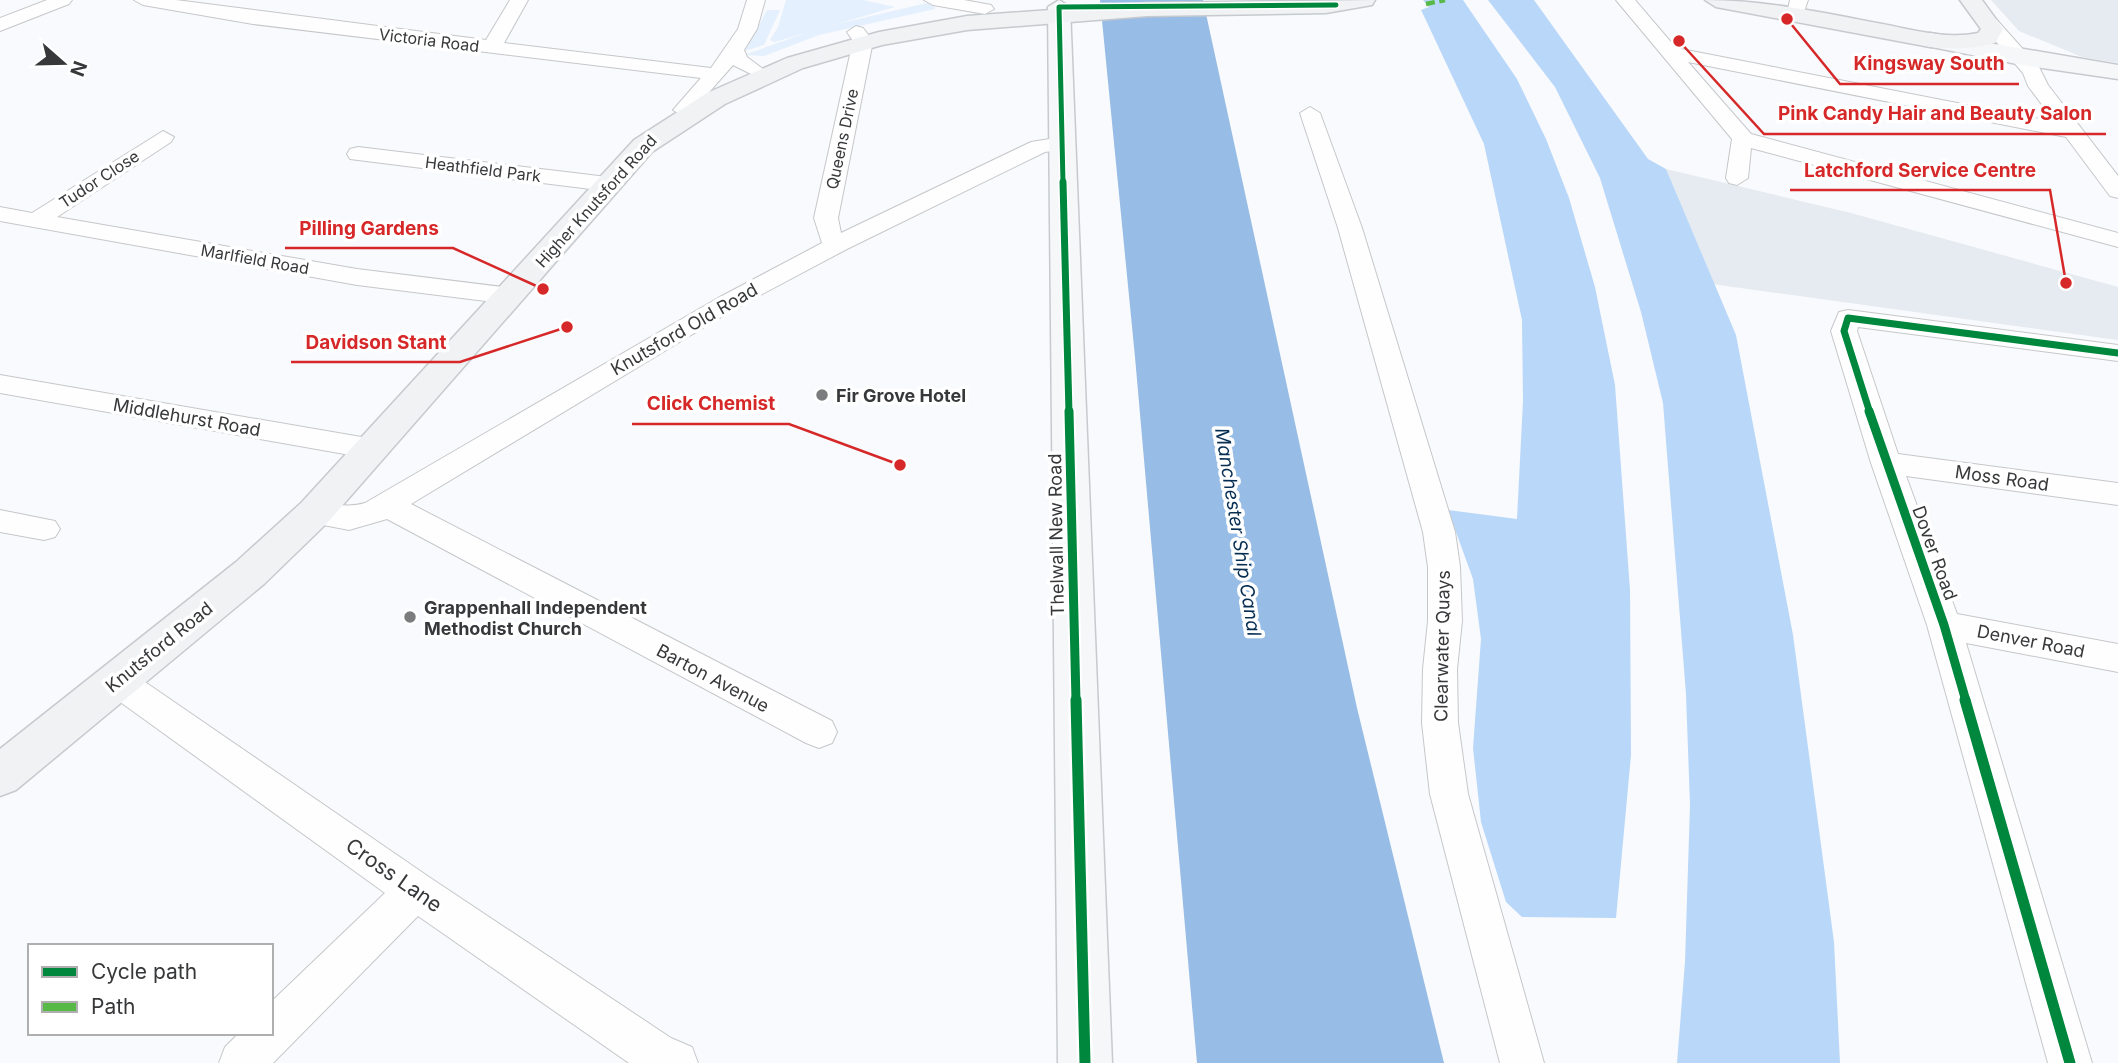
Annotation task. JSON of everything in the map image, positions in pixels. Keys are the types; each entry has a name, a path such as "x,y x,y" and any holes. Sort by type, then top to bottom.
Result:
{"highway":[{"name":"Higher Knutsford Road","path":"314,513 511,296 607,184 683,110 753,69 806,47 856,32 918,18 985,9 1070,5 1304,6 1336,5 1364,0"},
{"path":"1716,0 1797,7 1930,40 1963,43 1991,34 1989,23 1971,0"},
{"name":"Knutsford Road","path":"0,776 250,573 314,513"}],"main road":[{"name":"Thelwall New Road","path":"1070,5 1062,143 1085,1063"},
{"path":"1989,23 2052,51 2118,71"},
{"path":"1930,40 2022,58 2118,71"}],"street":[{"path":"0,25 63,0"},
{"path":"491,48 519,0"},
{"path":"683,110 734,49 750,23 756,0"},
{"path":"933,0 985,9"},
{"path":"1625,0 1743,139 2118,240"},
{"name":"Victoria Road","path":"158,1 253,18 715,74"},
{"path":"1989,23 2022,58 2038,86"},
{"name":"Queens Drive","path":"838,244 830,237 826,218 863,41 856,32"},
{"path":"734,49 738,60 753,69"},
{"path":"1669,52 2076,136 2110,146"},
{"path":"1990,52 2012,64 2038,86 2118,191"},
{"name":"Clearwater Quays","path":"1310,113 1350,228 1439,532 1444,566 1445,621 1440,669 1440,723 1449,794 1522,1063"},
{"name":"Tudor Close","path":"35,221 163,137"},
{"path":"1738,178 1740,145 1743,139"},
{"name":"Knutsford Old Road","path":"314,513 349,519 387,505 716,309 838,244 1039,147 1062,143"},
{"name":"Heathfield Park","path":"355,153 607,184"},
{"name":"Marlfield Road","path":"0,214 357,277 511,296"},
{"name":"Dover Road","path":"2070,1063 1944,625 1886,463 1844,331 1848,318 2118,353"},
{"name":"Middlehurst Road","path":"0,384 373,449"},
{"name":"Moss Road","path":"1886,463 2118,494"},
{"name":"Barton Avenue","path":"387,505 818,732"},
{"path":"0,521 44,529"},
{"name":"Denver Road","path":"1944,625 2118,658"},
{"name":"Cross Lane","path":"117,681 415,891 655,1054 676,1063"},
{"path":"273,1031 415,891"},
{"path":"241,1063 269,1035"}],"shaded area":[{"path":"786,0 863,0 895,7 775,42 770,40 778,27"},
{"path":"1423,0 1463,0 1517,79 1546,139 1569,198 1595,287 1615,385 1630,590 1631,755 1616,918 1522,917 1506,902 1481,822 1473,748 1481,639 1473,579 1448,510 1517,519 1523,401 1522,320 1484,144 1421,10 1429,7"},
{"path":"1488,0 1534,0 1648,159 1666,169 1736,335 1793,635 1834,942 1840,1063 1677,1063 1685,962 1690,805 1686,694 1663,403 1641,312 1600,178 1555,87"},
{"path":"1991,0 2118,0 2118,63 2082,57 2019,31"},
{"path":"927,3 934,5 935,9 819,35 764,56 744,55 820,28"},
{"path":"767,10 780,10 764,45 745,51"},
{"path":"1666,169 1851,213 2118,287 2118,340 1712,284"}],"water":[{"name":"Manchester Ship Canal","path":"1100,0 1203,0 1357,708 1444,1063 1197,1063 1135,357"}],"marked path":[{"path":"1426,4 1445,0"}],"cycle path":[{"path":"1085,1063 1059,7 1336,5"},
{"path":"2070,1063 1944,625 1886,463 1844,331 1848,318 2118,353"}],"place":[{"name":"Kingsway South","path":"1787,19"},
{"name":"Pink Candy Hair and Beauty Salon","path":"1679,41"},
{"name":"Latchford Service Centre","path":"2066,283"},
{"name":"Pilling Gardens","path":"543,289"},
{"name":"Davidson Stant","path":"567,327"},
{"name":"Fir Grove Hotel","path":"822,395"},
{"name":"Click Chemist","path":"900,465"},
{"name":"Grappenhall Independent Methodist Church","path":"410,617"}]}
